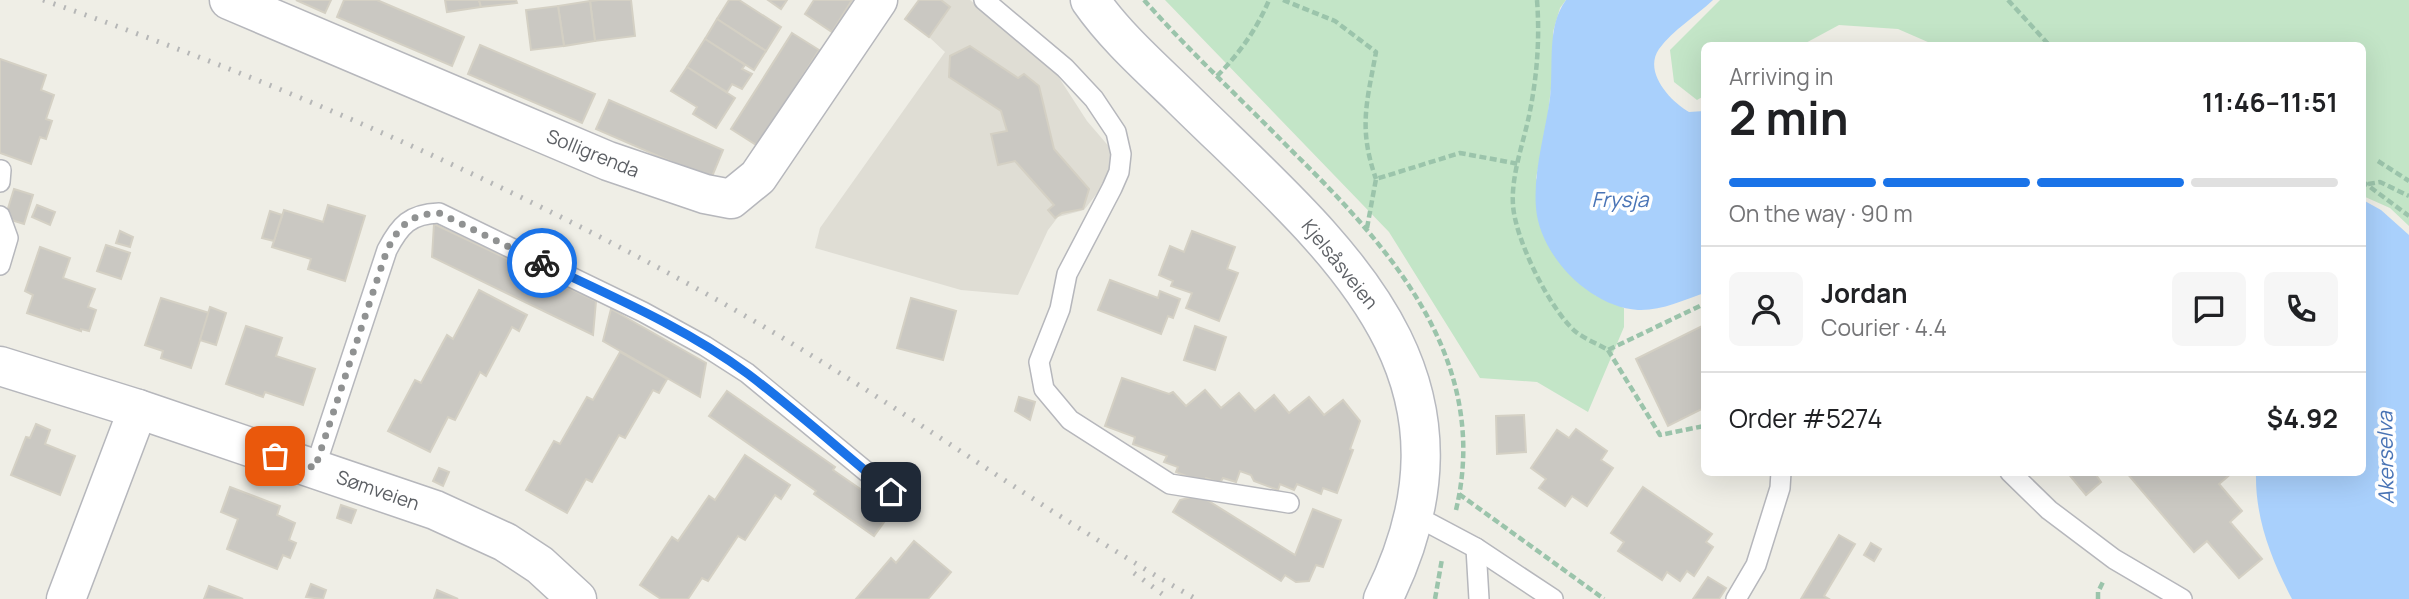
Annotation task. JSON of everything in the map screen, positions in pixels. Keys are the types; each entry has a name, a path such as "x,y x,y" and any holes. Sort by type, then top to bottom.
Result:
{"street":[{"name":"Solligrenda","path":"229,0 608,161 705,194 731,199 758,177 878,0"},
{"name":"Kjelsåsveien","path":"1090,0 1100,15 1133,50 1300,214 1368,295 1393,336 1418,409 1420,477 1414,515 1401,557 1383,599"},
{"name":"Sømveien","path":"0,366 138,409 435,510 505,542 540,565 577,599"},
{"path":"66,599 138,409"}],"lane":[{"path":"985,0 1065,68 1094,99 1116,132 1121,154 1119,172 1112,188 1067,274 1060,309 1039,362 1044,389 1070,420 1170,484 1289,503"},
{"path":"315,468 387,250 404,224 425,213 439,213 643,312 705,346 747,373 891,492"},
{"path":"0,216 8,238 0,265"},
{"path":"1736,599 1756,565 1780,488 1781,476"},
{"path":"2014,476 2049,510 2114,559 2182,599"},
{"path":"1414,515 1476,548 1553,599"},
{"path":"1476,548 1479,599"}],"path":[{"path":"1144,0 1217,76 1233,60 1252,33 1269,0"},
{"path":"1283,0 1335,21 1376,52 1364,122 1367,155 1376,179 1367,228"},
{"path":"1538,0 1536,78 1513,190 1516,223 1533,267 1557,311 1576,332 1608,350 1660,435 1701,427"},
{"path":"2008,0 2046,42"},
{"path":"1376,179 1460,153 1519,164"},
{"path":"2378,161 2409,181"},
{"path":"2366,183 2380,183 2409,196"},
{"path":"2366,184 2409,216"},
{"path":"1608,350 1701,305"},
{"path":"1459,494 1604,599"}],"shaded area":[{"path":"919,0 970,0 1056,73 1087,121 1111,149 1109,169 1102,187 1084,210 1058,217 1048,230 1018,295 961,290 815,248 820,228 945,52 929,37"}],"green space":[{"path":"1165,0 1566,0 1560,8 1553,32 1553,72 1546,130 1536,178 1595,295 1624,308 1624,327 1588,412 1537,382 1480,378 1389,232"},
{"path":"1720,0 2409,0 2409,226 2390,208 2366,197 2366,42 1928,42 1898,29 1839,25 1808,42 1701,42 1701,98 1697,100 1674,82 1670,50"}],"water":[{"name":"Frysja","path":"1566,0 1713,0 1665,42 1655,58 1654,67 1661,85 1674,101 1689,112 1701,111 1701,294 1655,309 1620,307 1602,300 1570,276 1547,244 1536,208 1536,181 1550,98 1553,34"},
{"name":"Akerselva","path":"2366,202 2381,210 2409,235 2409,599 2292,599 2266,538 2256,490 2256,476 2366,476"}],"building":[{"path":"296,0 331,0 325,13"},
{"path":"344,0 377,0 464,37 452,66 337,17"},
{"path":"445,0 479,0 481,7 447,12"},
{"path":"479,0 516,0 517,3 481,7"},
{"path":"631,0 635,36 595,41 590,1"},
{"path":"729,0 739,0 781,27 766,51 717,19"},
{"path":"768,0 787,0 781,9"},
{"path":"814,0 852,0 832,32 805,14"},
{"path":"919,0 941,0 950,7 929,37 905,19"},
{"path":"590,1 595,41 564,46 558,6"},
{"path":"558,6 564,46 531,50 526,10"},
{"path":"717,19 766,51 754,70 705,39"},
{"path":"792,33 819,50 758,146 731,129"},
{"path":"705,39 745,65 742,69 752,74 742,89 732,84 727,92 687,67"},
{"path":"480,45 595,94 582,123 468,74"},
{"path":"970,46 1018,78 1024,74 1039,86 1054,149 1089,189 1083,209 1062,213 1055,218 1048,210 1054,205 1015,161 998,165 991,134 1007,131 1001,111 949,77 950,56"},
{"path":"0,59 46,75 41,90 54,95 46,119 52,121 46,139 40,137 31,164 0,153"},
{"path":"687,67 735,98 716,128 693,114 697,107 671,91"},
{"path":"609,100 723,150 711,179 596,129"},
{"path":"14,189 33,195 24,224 5,218"},
{"path":"37,205 55,212 50,225 32,217"},
{"path":"328,205 365,216 345,281 308,269 311,259 272,247 284,210 323,222"},
{"path":"270,211 282,215 274,241 262,238"},
{"path":"434,224 596,301 593,335 432,257"},
{"path":"120,231 133,237 130,247 116,243"},
{"path":"1192,231 1235,247 1227,269 1238,273 1219,321 1186,308 1192,293 1171,286 1173,281 1159,275 1170,246 1184,252"},
{"path":"106,245 130,253 121,279 97,271"},
{"path":"40,247 70,258 63,278 95,289 88,307 96,310 89,331 81,331 27,313 33,295 25,291"},
{"path":"1110,280 1158,298 1160,291 1180,299 1173,318 1168,316 1161,334 1098,310"},
{"path":"479,290 527,315 519,331 512,327 486,376 480,372 455,420 448,417 430,452 388,431 415,380 421,383 447,335 453,339"},
{"path":"161,298 209,313 191,368 161,358 163,351 145,345"},
{"path":"911,298 956,311 943,360 897,348"},
{"path":"210,307 226,313 216,345 200,340"},
{"path":"611,309 706,363 700,397 603,341"},
{"path":"246,326 282,338 276,356 315,369 303,405 265,392 263,397 226,384"},
{"path":"1195,326 1226,337 1215,370 1184,360"},
{"path":"1701,326 1701,410 1668,426 1636,359"},
{"path":"620,352 667,379 659,393 653,390 625,438 619,435 592,482 586,479 567,513 526,490 554,441 560,444 587,397 593,400"},
{"path":"1122,378 1169,394 1173,392 1186,406 1205,390 1221,408 1239,393 1255,411 1274,395 1289,413 1309,397 1324,415 1343,400 1360,421 1350,449 1353,450 1337,493 1323,488 1321,494 1297,484 1294,490 1280,484 1278,490 1254,481 1251,475 1240,471 1236,482 1223,478 1220,483 1206,478 1204,483 1176,472 1178,467 1164,462 1167,456 1133,444 1135,437 1105,426"},
{"path":"727,391 892,511 874,536 814,494 816,491 709,416"},
{"path":"1019,397 1035,402 1030,420 1015,411"},
{"path":"1524,415 1526,452 1497,454 1496,416"},
{"path":"36,424 50,430 45,444 75,456 60,495 11,475 26,437 30,438"},
{"path":"1576,429 1607,451 1601,460 1613,468 1587,506 1572,496 1565,506 1539,488 1546,479 1531,468 1557,430 1569,438"},
{"path":"745,455 790,485 781,499 775,495 745,540 738,536 708,581 702,578 688,599 661,599 640,585 672,537 678,541 709,496 715,500"},
{"path":"439,468 449,472 443,486 433,481"},
{"path":"2070,476 2097,476 2101,482 2086,495"},
{"path":"2129,476 2228,476 2219,484 2242,511 2230,522 2262,559 2239,578 2207,541 2194,552"},
{"path":"230,487 280,506 277,515 295,523 289,540 296,543 290,558 283,555 277,569 227,549 238,519 221,512"},
{"path":"1643,487 1712,534 1706,542 1713,547 1694,576 1687,571 1680,581 1667,572 1662,580 1618,551 1624,542 1611,533"},
{"path":"1199,495 1295,555 1313,509 1341,520 1323,567 1316,565 1309,581 1296,582 1285,575 1281,581 1173,512 1180,500"},
{"path":"341,505 356,510 351,523 337,518"},
{"path":"1839,535 1855,544 1824,596 1829,599 1801,599"},
{"path":"914,541 951,572 928,599 856,599 891,558 896,563"},
{"path":"1871,543 1881,549 1874,561 1864,555"},
{"path":"1708,577 1726,588 1719,599 1693,599"},
{"path":"311,584 326,590 323,599 306,597"},
{"path":"209,586 243,599 204,599"},
{"path":"437,590 458,599 434,599"}],"railway":[{"path":"43,0 133,32 309,102 396,139 568,220 652,264 794,345 1080,529 1196,599"},
{"path":"1134,573 1169,599"}],"way so far":[{"path":"275,456 315,468 387,250 404,224 425,213 439,213 542,263"}],"route":[{"path":"542,263 643,312 747,373 891,492"}]}
